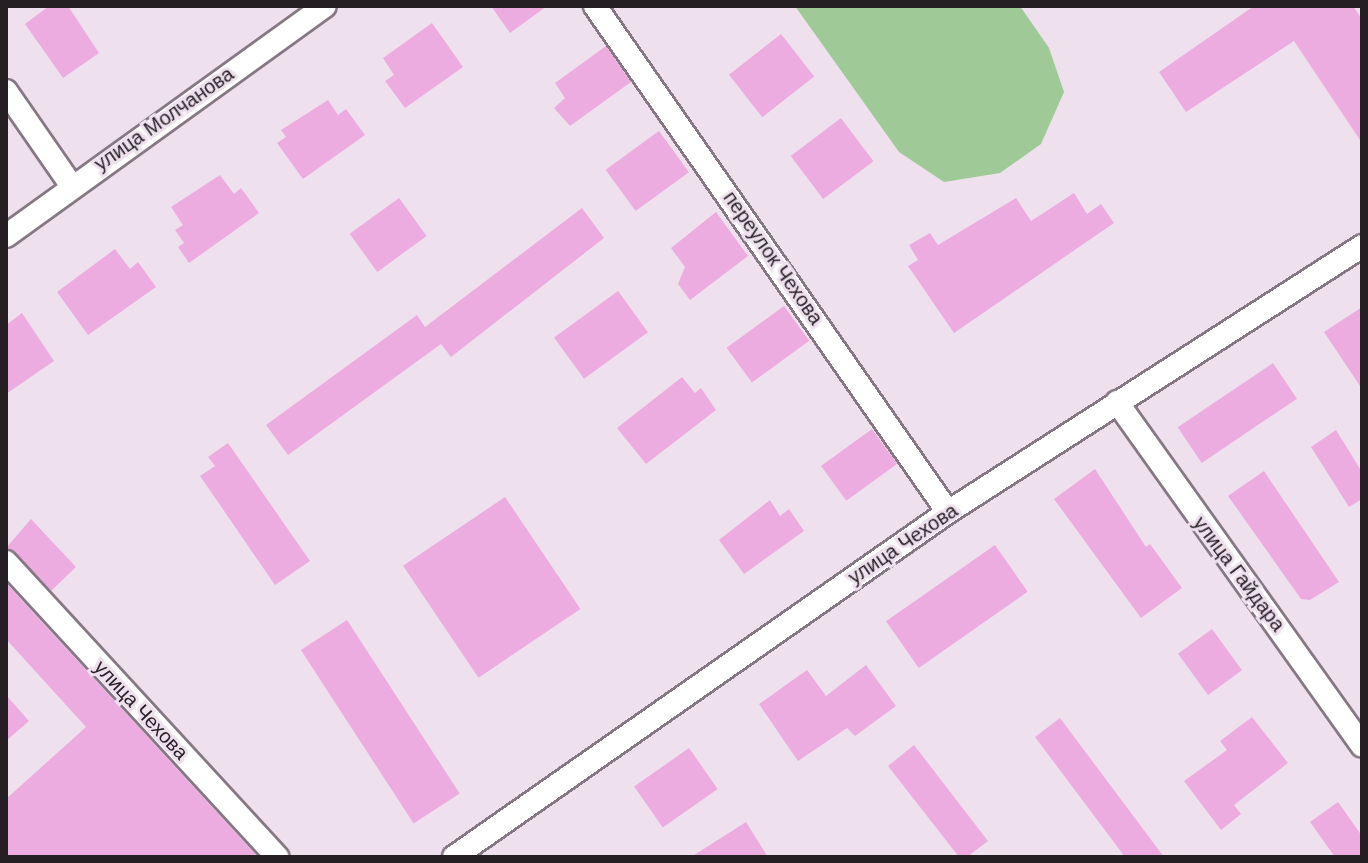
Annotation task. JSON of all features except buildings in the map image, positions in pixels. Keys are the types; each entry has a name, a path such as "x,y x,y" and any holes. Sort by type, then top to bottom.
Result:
{"street":[{"name":"улица Молчанова","path":"6,236 71,185 325,6"},
{"name":"переулок Чехова","path":"595,6 948,512"},
{"path":"6,91 71,185"},
{"name":"улица Чехова","path":"454,857 948,512 1362,246"},
{"name":"улица Гайдара","path":"1117,402 1362,746"},
{"name":"улица Чехова","path":"6,562 277,857"}],"green space":[{"path":"795,6 1020,6 1049,48 1064,92 1041,144 1000,173 944,182 899,152"}]}
